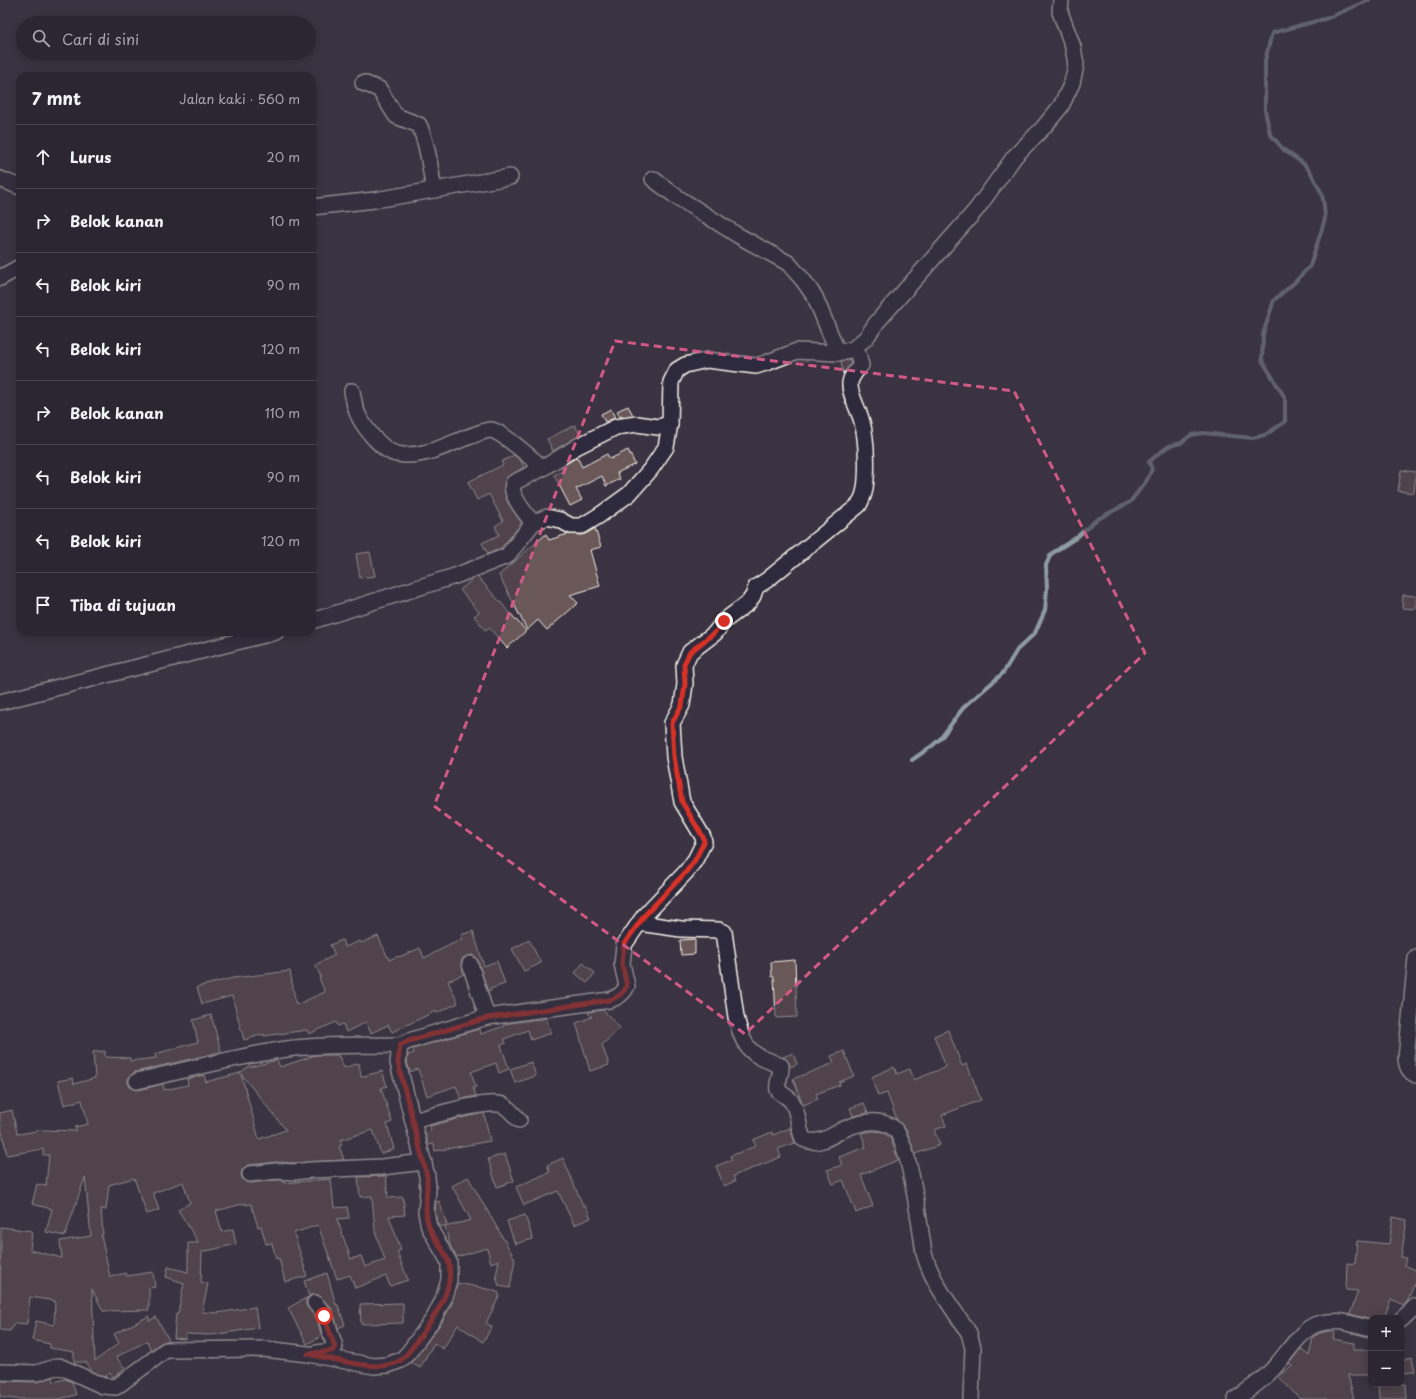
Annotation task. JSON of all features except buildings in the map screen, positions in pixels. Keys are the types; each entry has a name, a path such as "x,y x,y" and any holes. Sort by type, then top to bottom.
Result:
{"street":[{"path":"316,620 455,576 507,556 533,523 547,516 560,520 571,526 582,526 600,515 629,494 651,469 666,447 670,424 671,382 677,370 685,365 707,360 756,366 797,351 838,353 853,349 866,338 877,322 976,210 1015,156 1061,106 1072,83 1076,65 1073,47 1060,12 1061,0"},
{"path":"363,83 379,89 396,116 419,125 423,135 434,190"},
{"path":"316,207 375,200 510,177"},
{"path":"0,179 16,185"},
{"path":"653,179 677,197 733,232 788,263 815,297 838,353"},
{"path":"0,278 16,269"},
{"path":"137,1081 248,1056 288,1049 327,1046 400,1045 487,1018 610,1000 618,997 624,992 627,986 622,964 624,944 655,904 686,872 695,860 704,842 703,837 682,802 673,750 672,723 682,705 685,684 684,664 690,652 714,633 724,621 748,603 753,596 756,587 767,580 859,505 864,494 866,480 862,423 850,384 854,374 861,366 858,354 853,349"},
{"path":"352,390 356,413 380,445 396,454 412,455 428,452 481,432 491,430 500,434 543,468"},
{"path":"533,523 519,503 512,486 513,483 543,468 578,446 616,427 637,424 658,427 670,424"},
{"path":"0,702 260,636"},
{"path":"642,920 668,928 719,930 724,932 739,1030 745,1043 752,1052 759,1057 781,1066 782,1069 777,1087 780,1093 788,1098 796,1110 800,1134 803,1139 808,1142 818,1142 861,1122 880,1123 891,1126 896,1130 901,1138 908,1157 924,1253 928,1267 934,1281 969,1332 972,1340 971,1399"},
{"path":"1416,958 1406,1059 1407,1067 1412,1074 1416,1075"},
{"path":"470,964 487,1018"},
{"path":"0,1372 37,1373 59,1366 103,1386 116,1387 166,1350 264,1349 308,1354 374,1366 388,1365 401,1360 410,1352 434,1318 443,1300 449,1280 449,1262 429,1227 426,1212 428,1182 398,1063 400,1045"},
{"path":"413,1121 466,1108 490,1104 503,1105 519,1120"},
{"path":"250,1174 277,1171 293,1172 382,1167 424,1162"},
{"path":"308,1354 332,1351 335,1347 324,1316 315,1303"},
{"path":"1404,1317 1416,1306"},
{"path":"1236,1399 1271,1372 1307,1328 1316,1324 1327,1322 1344,1322 1368,1328"}],"highlighted area":[{"path":"615,341 1014,391 1145,653 745,1034 434,806"}],"waterway":[{"path":"912,760 941,738 963,708 1003,673 1017,650 1035,633 1045,610 1047,589 1046,565 1051,554 1077,537 1096,520 1130,502 1147,480 1152,469 1149,462 1169,446 1181,443 1191,435 1203,433 1252,438 1265,435 1285,422 1285,398 1262,360 1263,334 1274,300 1294,283 1310,266 1325,219 1322,194 1311,173 1304,164 1284,150 1270,134 1265,110 1265,61 1272,33 1328,18 1369,0"}],"route":[{"path":"324,1316 335,1347 332,1351 308,1354 374,1366 388,1365 401,1360 410,1352 434,1318 443,1300 449,1280 449,1262 429,1227 426,1212 428,1189 427,1176 398,1063 400,1045 487,1018 610,1000 618,997 624,992 627,986 622,964 624,944 644,916 686,872 695,860 704,842 703,837 682,802 674,757 672,723 682,705 685,684 684,664 690,652 714,633 724,621"}]}
